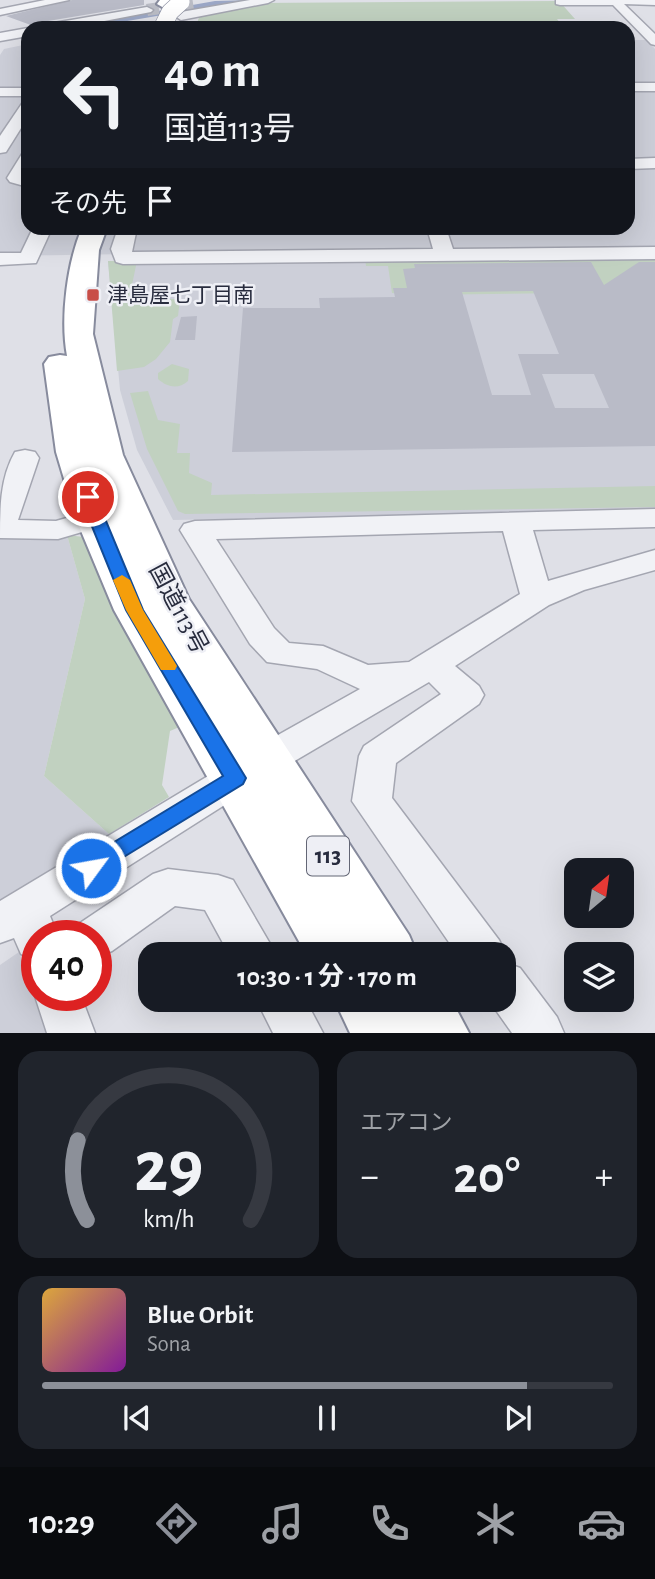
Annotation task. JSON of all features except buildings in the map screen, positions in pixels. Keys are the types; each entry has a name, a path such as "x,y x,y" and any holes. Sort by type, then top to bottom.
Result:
{"highway":[{"path":"153,21 180,6"},
{"path":"166,21 170,12 180,6"},
{"name":"国道113号","path":"70,235 64,253 55,336 75,452 95,519 135,610 379,942"},
{"name":"国道113号","path":"91,235 86,250 78,334 105,456 168,600 331,942"},
{"path":"372,1012 384,1033"},
{"path":"424,1012 438,1033"}],"street":[{"path":"114,21 146,11 118,0"},
{"path":"180,6 208,0"},
{"path":"180,6 268,0"},
{"path":"560,2 621,6 655,18"},
{"path":"585,11 655,2"},
{"path":"0,12 69,4 104,21"},
{"path":"180,6 195,16 193,21"},
{"path":"621,6 654,39"},
{"path":"0,37 21,33"},
{"path":"635,38 654,39"},
{"path":"0,47 21,43"},
{"path":"635,87 655,87"},
{"path":"0,92 21,92"},
{"path":"0,148 21,116"},
{"path":"635,164 655,163"},
{"path":"0,168 21,169"},
{"path":"0,259 29,259 39,235"},
{"path":"125,235 121,249 123,258 655,253"},
{"path":"439,235 444,256"},
{"path":"24,458 0,529 58,530 95,519"},
{"path":"474,942 372,801 378,756 466,695 423,669 364,678 323,658 279,654 262,636 195,530 655,518"},
{"path":"514,521 537,598"},
{"path":"27,920 251,769 423,669 537,598 573,583 655,561"},
{"path":"112,926 168,887 218,893 246,942"},
{"path":"516,1000 540,1033"},
{"path":"63,1011 71,1033"},
{"path":"287,1012 299,1033"}],"shaded area":[{"path":"635,40 647,40 655,49 655,246 0,256 0,55 4,49 21,45 21,235 635,235"},
{"path":"655,255 655,511 173,520 137,450 120,390 108,261"},
{"path":"67,535 85,599 44,776 109,834 0,901 0,537"},
{"path":"19,952 21,1011 39,1011 46,1033 0,1033 0,965"}],"green space":[{"path":"559,1 575,19 198,21 200,15 253,3"},
{"path":"655,255 655,292 415,295 392,293 388,266 366,266 365,258"},
{"path":"108,261 137,261 129,299 180,299 178,316 173,319 170,342 156,359 144,367 117,371"},
{"path":"172,364 189,369 188,381 180,386 165,384 158,379 158,373"},
{"path":"148,391 158,420 180,424 177,453 190,453 189,473 212,483 211,495 655,486 655,507 185,514 178,511 147,449 130,393"},
{"path":"67,535 84,537 184,725 170,731 162,785 169,797 109,834 44,776 85,599"}],"water":[{"path":"251,0 127,21 102,21 215,1"}],"tunnel":[{"path":"147,10 193,3"}],"slow traffic":[{"path":"122,580 135,610 168,666"}],"place":[{"name":"津島屋七丁目南","path":"93,295"}],"route":[{"path":"88,497 135,610 236,778 91,868"}]}
